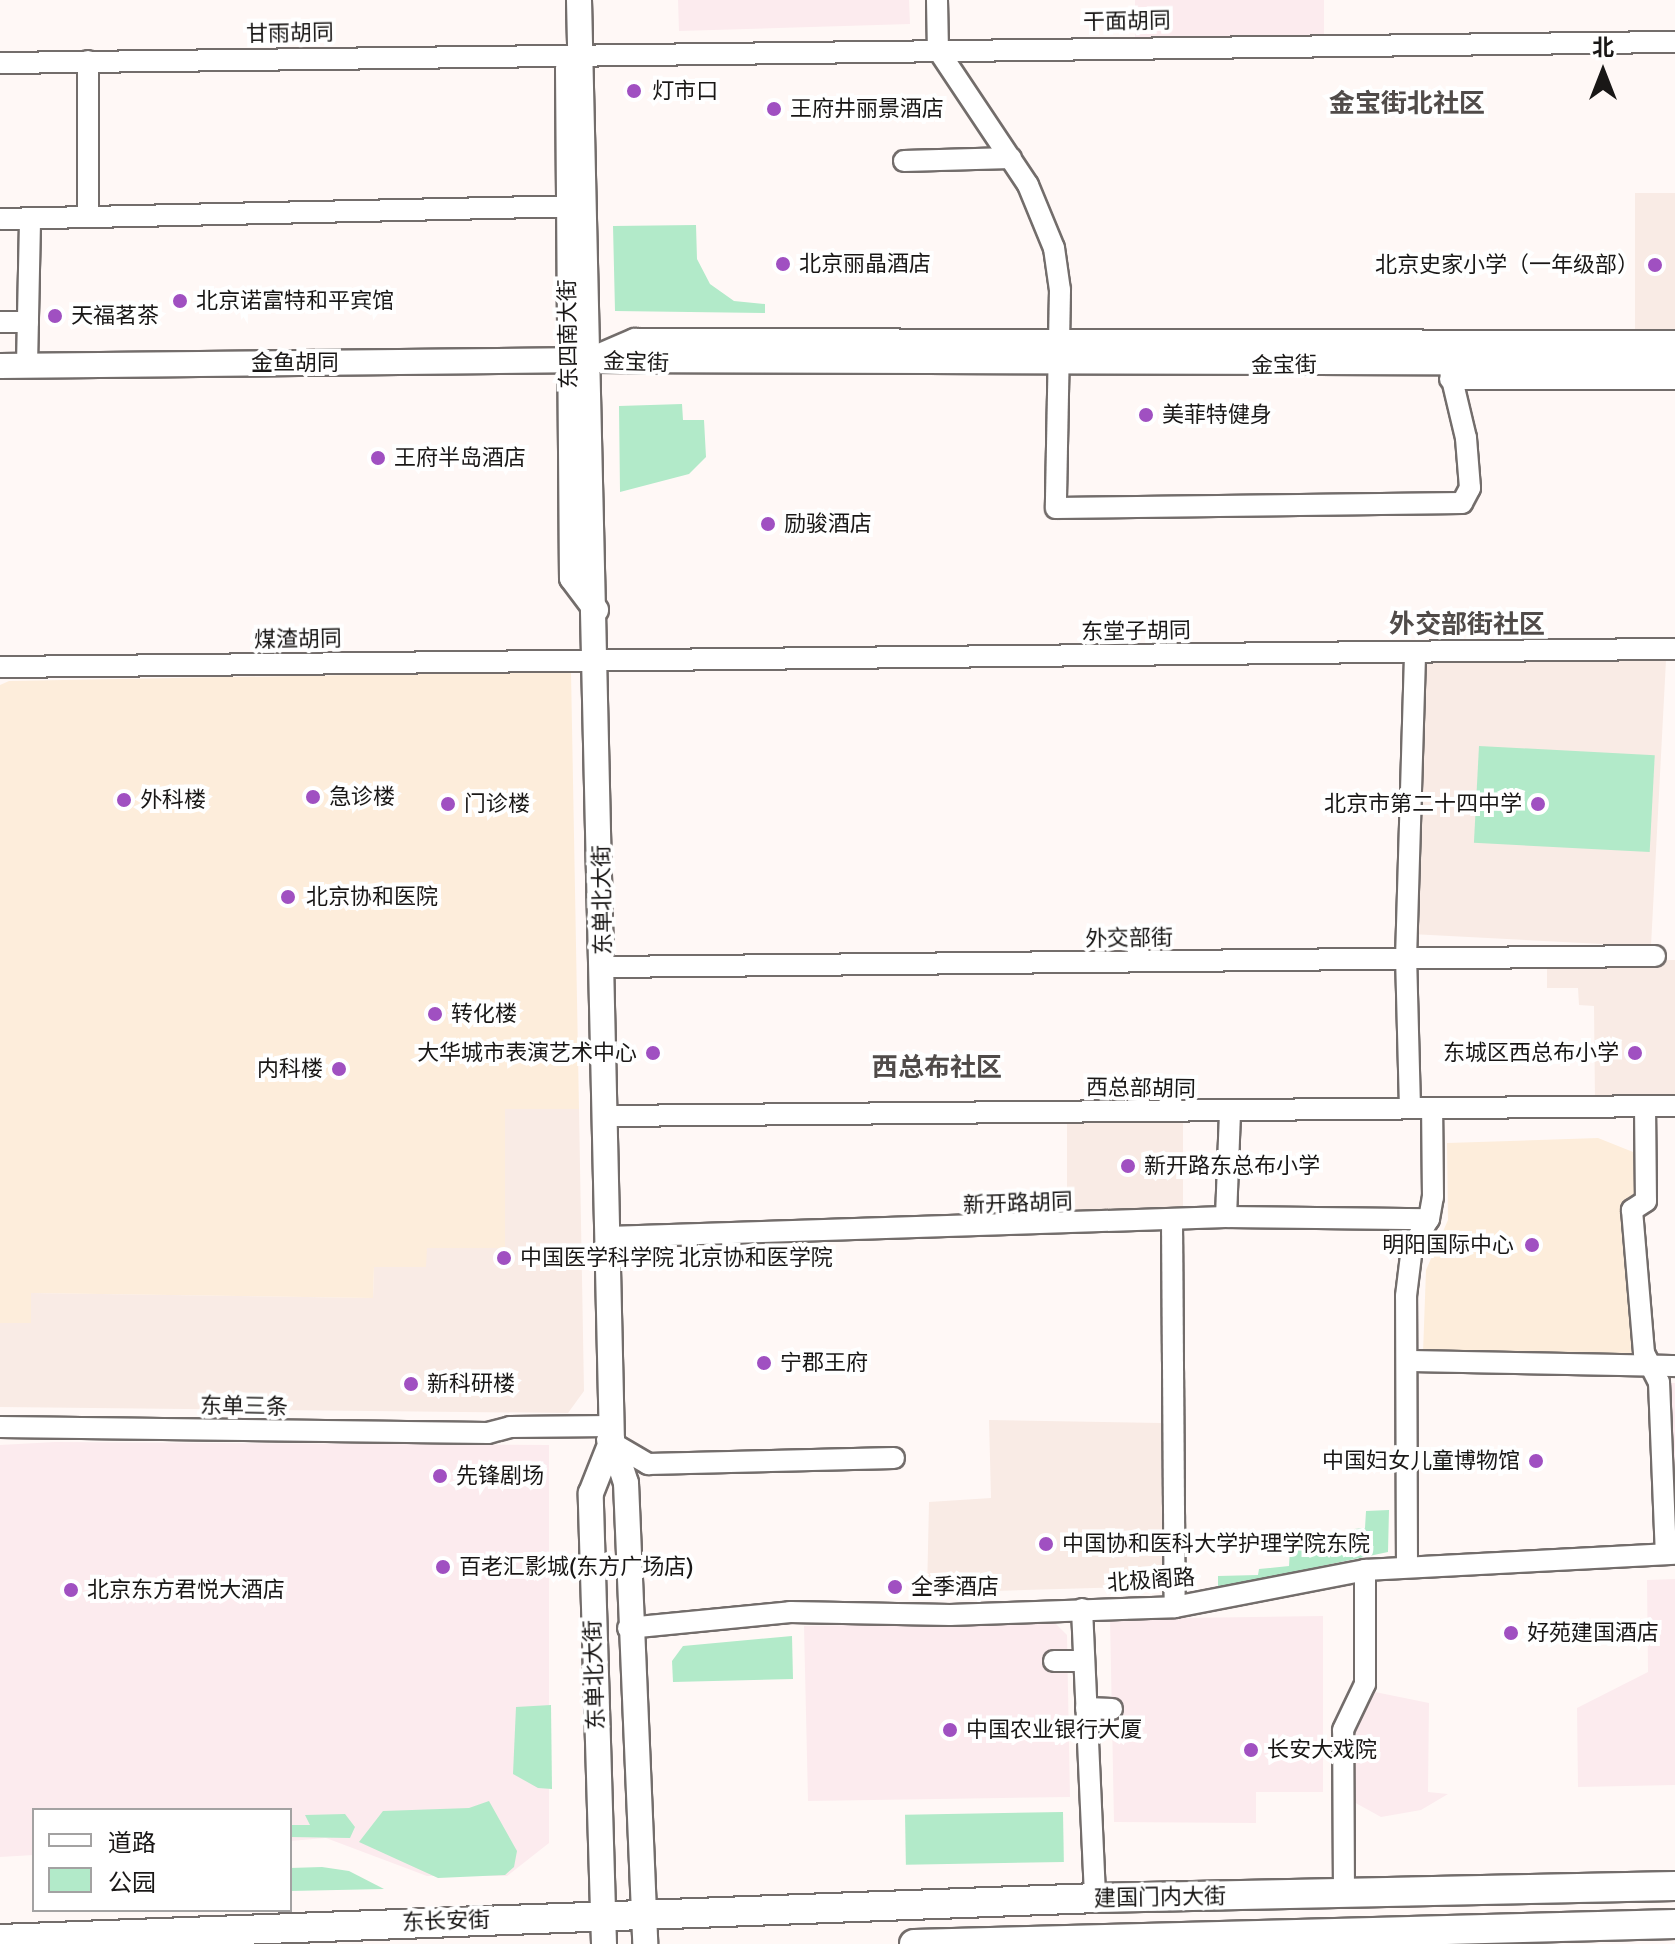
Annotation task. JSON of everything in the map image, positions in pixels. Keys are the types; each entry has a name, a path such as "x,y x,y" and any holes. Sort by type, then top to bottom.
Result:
{"highway":[{"name":"建国门内大街","path":"603,1914 1095,1898 1675,1886"},
{"name":"东长安街","path":"0,1939 603,1914"},
{"name":"建国门内大街","path":"914,1944 1425,1938 1675,1924"}],"main road":[{"name":"东四南大街","path":"579,0 581,56 576,207 580,360"},
{"name":"金宝街","path":"580,360 635,341 1447,363 1675,363"},
{"name":"金宝街","path":"1447,363 1675,343"},
{"name":"金鱼胡同","path":"0,366 580,360"},
{"name":"东单北大街","path":"580,360 596,610 612,1433 626,1483 628,1628 645,1944"},
{"name":"东单北大街","path":"604,1944 591,1493 612,1433"}],"street":[{"path":"937,0 938,50 1011,158 1054,248 1059,354 1056,508 1462,503 1470,488 1466,438 1447,363 1675,379"},
{"name":"干面胡同","path":"581,56 1675,42"},
{"name":"甘雨胡同","path":"0,63 581,56"},
{"path":"88,61 88,217"},
{"path":"904,161 1011,158"},
{"path":"0,219 576,207"},
{"path":"27,365 30,218"},
{"path":"0,322 28,322"},
{"name":"东堂子胡同","path":"597,661 1675,649"},
{"path":"1410,1108 1406,959 1415,652"},
{"name":"煤渣胡同","path":"0,667 597,661"},
{"name":"外交部街","path":"603,967 1655,956"},
{"path":"1645,1106 1646,1201 1632,1210 1644,1353 1659,1382 1671,1554"},
{"name":"西总部胡同","path":"606,1116 926,1110 1230,1113 1675,1106"},
{"path":"1407,1567 1406,1296 1412,1247 1429,1219 1432,1108"},
{"path":"1226,1217 1230,1113"},
{"name":"新开路胡同","path":"608,1237 1172,1222 1226,1217 1429,1219"},
{"path":"1172,1222 1175,1607"},
{"path":"1408,1361 1675,1366"},
{"name":"东单三条","path":"0,1427 488,1433 510,1440 612,1433"},
{"path":"612,1433 648,1464 894,1458"},
{"name":"北极阁路","path":"628,1628 790,1612 950,1615 1175,1607 1365,1570 1671,1554"},
{"path":"1344,1894 1343,1730 1365,1684 1365,1570"},
{"path":"1082,1609 1095,1898"},
{"path":"1054,1661 1084,1661"},
{"path":"1086,1708 1112,1709"}],"shaded area":[{"path":"678,0 909,0 910,24 679,31"},
{"path":"1135,0 1324,0 1324,41 1135,41"},
{"name":"北京史家小学（一年级部）","path":"1635,193 1675,193 1675,337 1635,337"},
{"name":"北京市第二十四中学","path":"1421,647 1666,660 1651,947 1406,934"},
{"name":"北京协和医院","path":"571,671 579,1109 505,1109 505,1248 427,1248 426,1267 374,1267 373,1298 31,1293 31,1323 0,1323 0,685 9,681"},
{"name":"东城区西总布小学","path":"1675,960 1675,1100 1595,1101 1594,1006 1579,1005 1578,988 1547,988 1547,961"},
{"name":"中国医学科学院 北京协和医学院","path":"505,1109 579,1109 584,1391 568,1413 0,1407 0,1323 30,1323 31,1293 373,1298 374,1267 426,1267 426,1248"},
{"name":"新开路东总布小学","path":"1067,1121 1183,1121 1183,1213 1067,1213"},
{"name":"明阳国际中心","path":"1598,1138 1638,1154 1637,1195 1626,1205 1632,1355 1423,1353 1426,1270 1448,1220 1447,1143"},
{"path":"1669,1383 1675,1383 1675,1537"},
{"name":"中国协和医科大学护理学院东院","path":"989,1420 1161,1423 1164,1586 927,1593 929,1502 991,1498"},
{"path":"55,1442 549,1445 549,1843 507,1876 427,1876 326,1838 292,1841 292,1808 32,1808 32,1855 0,1857 0,1445"},
{"path":"1675,1579 1675,1785 1578,1787 1577,1708 1648,1672 1647,1580"},
{"path":"1323,1616 1323,1792 1256,1792 1256,1823 1114,1822 1110,1619"},
{"path":"1053,1621 1067,1635 1070,1797 808,1801 804,1626"},
{"path":"1375,1692 1429,1703 1428,1792 1448,1794 1421,1810 1381,1817 1352,1801 1354,1728"}],"green space":[{"path":"696,225 697,259 710,284 734,301 765,304 765,313 615,311 613,226"},
{"path":"682,404 683,420 704,420 706,457 689,474 620,492 619,406"},
{"path":"1479,746 1655,755 1650,852 1474,843"},
{"path":"1389,1510 1388,1552 1218,1588 1218,1576 1258,1575 1259,1569 1289,1566 1290,1549 1337,1549 1339,1536 1354,1537 1354,1529 1365,1528 1366,1511"},
{"path":"792,1636 793,1679 673,1682 672,1661 683,1646"},
{"path":"551,1705 552,1789 538,1788 513,1774 516,1707"},
{"path":"489,1801 517,1851 514,1867 505,1875 438,1878 359,1842 383,1811 469,1808"},
{"path":"1063,1812 1064,1862 906,1865 905,1815"},
{"path":"345,1814 355,1827 350,1838 292,1837 292,1825 310,1825 305,1815"},
{"path":"322,1867 349,1871 384,1889 292,1891 292,1868"}],"place":[{"name":"灯市口","path":"634,91"},
{"name":"王府井丽景酒店","path":"774,109"},
{"name":"北京丽晶酒店","path":"783,264"},
{"name":"北京史家小学（一年级部）","path":"1655,265"},
{"name":"北京诺富特和平宾馆","path":"180,301"},
{"name":"天福茗茶","path":"55,316"},
{"name":"美菲特健身","path":"1146,415"},
{"name":"王府半岛酒店","path":"378,458"},
{"name":"励骏酒店","path":"768,524"},
{"name":"急诊楼","path":"313,797"},
{"name":"外科楼","path":"124,800"},
{"name":"门诊楼","path":"448,804"},
{"name":"北京市第二十四中学","path":"1538,804"},
{"name":"北京协和医院","path":"288,897"},
{"name":"转化楼","path":"435,1014"},
{"name":"大华城市表演艺术中心","path":"653,1053"},
{"name":"东城区西总布小学","path":"1635,1053"},
{"name":"内科楼","path":"339,1069"},
{"name":"新开路东总布小学","path":"1128,1166"},
{"name":"明阳国际中心","path":"1532,1245"},
{"name":"中国医学科学院 北京协和医学院","path":"504,1258"},
{"name":"宁郡王府","path":"764,1363"},
{"name":"新科研楼","path":"411,1384"},
{"name":"中国妇女儿童博物馆","path":"1536,1461"},
{"name":"先锋剧场","path":"440,1476"},
{"name":"中国协和医科大学护理学院东院","path":"1046,1544"},
{"name":"百老汇影城(东方广场店)","path":"443,1567"},
{"name":"全季酒店","path":"895,1587"},
{"name":"北京东方君悦大酒店","path":"71,1590"},
{"name":"好苑建国酒店","path":"1511,1633"},
{"name":"中国农业银行大厦","path":"950,1730"},
{"name":"长安大戏院","path":"1251,1750"}],"district":[{"name":"金宝街北社区","path":"1407,105"},
{"name":"外交部街社区","path":"1467,626"},
{"name":"西总布社区","path":"937,1069"}]}
